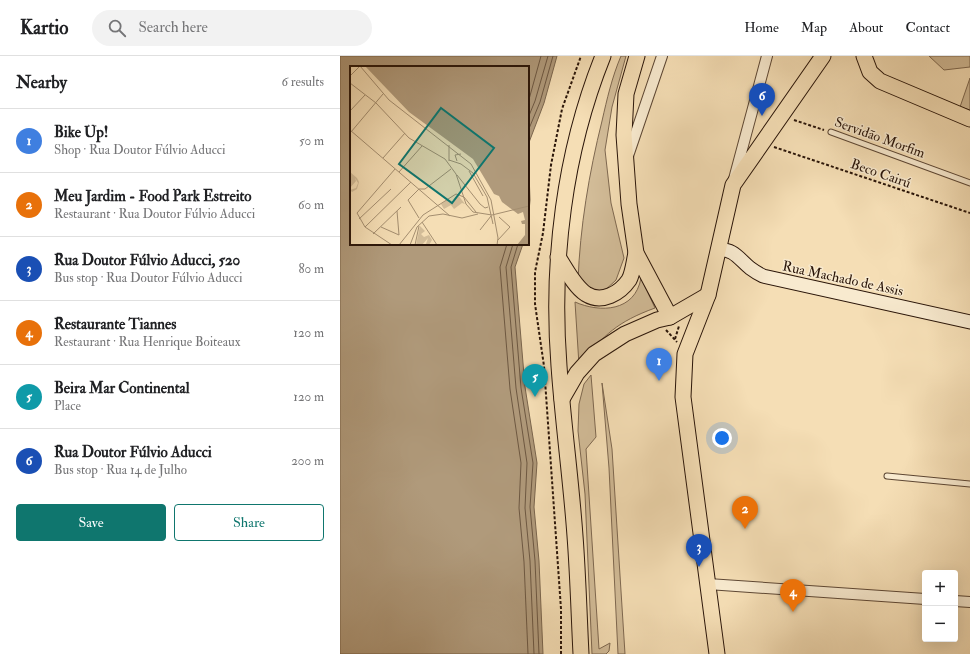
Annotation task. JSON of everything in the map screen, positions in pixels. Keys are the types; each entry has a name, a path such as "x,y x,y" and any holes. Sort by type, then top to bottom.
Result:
{"main road":[{"path":"581,654 575,536 557,334 558,257 560,229 578,129 603,56"},
{"path":"637,56 626,94 624,135 629,204 636,253 670,317"},
{"path":"717,654 684,397 683,381 685,354 708,295 733,185 823,56"},
{"path":"864,56 870,72 880,81 970,119"},
{"path":"558,257 575,284 587,294 607,298 620,291 630,279 636,253"},
{"path":"562,399 577,373 594,354 625,334 657,320 670,317 708,295"}],"street":[{"path":"625,165 662,56"},
{"path":"733,185 740,152 767,56"},
{"name":"Rua Machado de Assis","path":"718,250 729,250 733,252 751,269 763,276 970,322"},
{"path":"708,584 922,599"},
{"path":"958,601 970,602"}],"lane":[{"name":"Servidão Morfim","path":"831,132 970,183"},
{"path":"887,476 970,484"}],"path":[{"name":"Servidão Morfim","path":"780,116 831,132"},
{"name":"Beco Cairú","path":"786,152 970,213"}],"shaded area":[{"path":"621,56 626,56 612,107 605,150 611,203 624,258 616,280 602,293 590,292 578,281 583,220 597,141 610,88"},
{"path":"929,56 970,56 970,67 944,70"},
{"path":"970,78 970,110 960,107"},
{"path":"641,278 655,308 631,318 612,330 596,345 579,365 575,302 595,308 615,307 632,298"},
{"path":"591,375 596,437 586,449 599,649 610,643 609,651 606,654 592,654 585,494 578,431 579,404 584,384"},
{"path":"602,383 612,449 625,654 618,654 609,468"}],"water":[{"path":"340,56 557,56 544,103 529,142 529,66 350,66 350,245 523,245 515,267 525,387 537,463 534,507 539,561 543,654 340,654"},
{"path":"529,172 530,200 529,212"}],"place":[{"name":"Rua Doutor Fúlvio Aducci","path":"762,116"},
{"name":"Bike Up!","path":"659,381"},
{"name":"Beira Mar Continental","path":"535,397"},
{"name":"Meu Jardim - Food Park Estreito","path":"745,529"},
{"name":"Rua Doutor Fúlvio Aducci, 520","path":"699,567"},
{"name":"Restaurante Tiannes","path":"793,612"}]}
